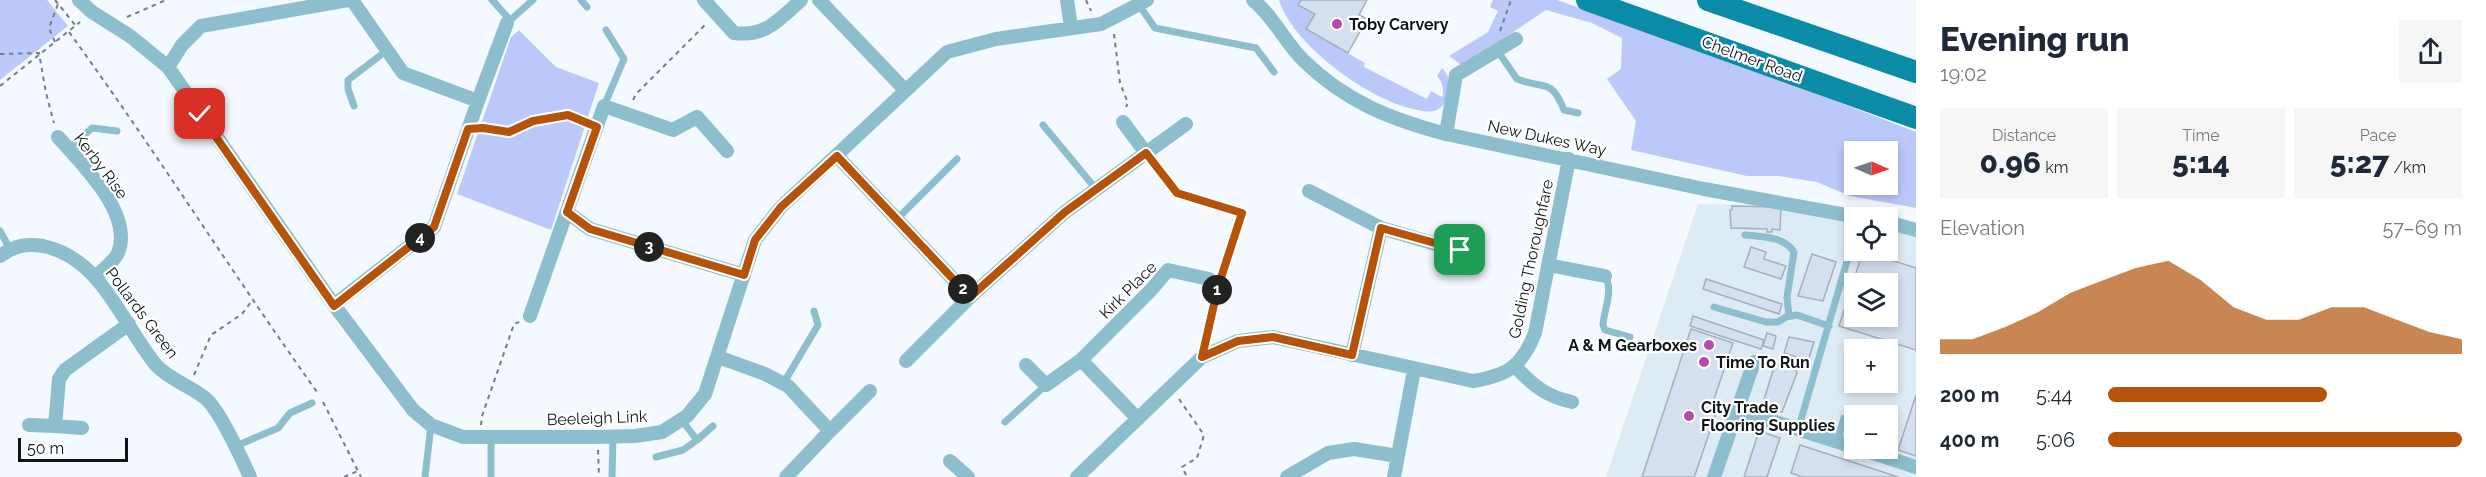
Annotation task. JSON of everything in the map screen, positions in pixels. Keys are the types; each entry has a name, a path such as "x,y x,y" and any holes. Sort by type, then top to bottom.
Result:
{"main road":[{"name":"Chelmer Road","path":"1587,0 1916,118"},
{"path":"1709,0 1916,63"},
{"path":"1709,0 1916,72"}],"street":[{"name":"Beeleigh Link","path":"79,0 92,12 130,36 168,67 334,306 413,410 431,425 463,437 613,437 662,432 681,419 705,394 755,240 781,207 947,52 996,39 1101,24 1143,2"},
{"path":"168,67 182,45 201,26 350,0 403,73 478,101"},
{"path":"704,0 734,33 751,35 773,25 801,0"},
{"path":"819,0 905,90"},
{"path":"1067,0 1071,27"},
{"name":"New Dukes Way","path":"1253,0 1265,5 1302,59 1338,91 1374,110 1411,124 1446,134 1704,189 1844,215"},
{"path":"334,306 434,227 508,22"},
{"path":"1446,134 1456,75 1516,39"},
{"path":"530,316 604,106 673,130 697,117 727,151"},
{"path":"1123,122 1146,153"},
{"path":"906,361 970,297 1065,212 1186,124"},
{"name":"Kerby Rise","path":"58,137 93,176 116,213 122,237 117,255 96,277"},
{"path":"837,156 898,218 970,297"},
{"name":"Golding Thoroughfare","path":"1516,367 1528,352 1535,333 1569,159"},
{"path":"1309,190 1381,228 1460,250"},
{"path":"567,212 590,229 744,275"},
{"path":"1898,225 1916,230"},
{"path":"1352,355 1381,228"},
{"name":"Pollards Green","path":"5,252 29,244 58,249 96,277 157,367 207,399 236,446 250,477"},
{"path":"1548,265 1605,276"},
{"name":"Kirk Place","path":"1046,385 1081,360 1168,270 1216,281"},
{"path":"55,426 58,379 65,370 129,324"},
{"path":"1077,477 1202,357 1238,341 1273,337 1414,370 1473,381 1491,378 1516,367 1531,384 1555,398 1572,402"},
{"path":"718,357 783,384 830,431"},
{"path":"1081,360 1138,419"},
{"path":"1714,477 1754,362"},
{"path":"1026,365 1046,385"},
{"path":"1394,477 1414,370"},
{"path":"786,477 870,391"},
{"path":"1737,410 1844,443"},
{"path":"29,425 82,428"},
{"path":"1287,477 1328,453 1354,449 1398,456"},
{"path":"1892,459 1916,467"},
{"path":"950,461 968,477"}],"lane":[{"path":"492,0 508,22 533,0"},
{"path":"581,0 587,7"},
{"path":"1143,2 1155,28 1256,48 1274,72"},
{"path":"604,106 624,59 606,30"},
{"path":"354,106 348,89 348,80 386,51"},
{"path":"1494,52 1517,79 1549,87 1557,93 1564,110 1578,113"},
{"path":"1043,125 1096,189"},
{"path":"69,149 92,128 117,131"},
{"path":"898,218 957,159"},
{"path":"0,231 5,252"},
{"path":"1745,235 1785,242 1794,252 1787,297 1789,316"},
{"path":"1798,430 1847,261"},
{"path":"1605,276 1609,283 1603,325 1605,330 1630,337"},
{"path":"1714,307 1772,323 1797,315 1828,326"},
{"path":"783,384 818,325 814,311"},
{"path":"1005,422 1046,385"},
{"path":"236,446 278,428 290,413 312,403"},
{"path":"681,419 697,440"},
{"path":"425,477 431,425"},
{"path":"656,457 683,450 713,426"},
{"path":"486,436 491,477"},
{"path":"612,477 613,437"}],"path":[{"path":"55,0 76,26"},
{"path":"111,24 166,0"},
{"path":"1086,0 1096,18"},
{"path":"1494,52 1511,0"},
{"path":"54,42 49,27 58,4"},
{"path":"0,87 92,12"},
{"path":"627,114 636,94 716,14"},
{"path":"1108,29 1114,34 1120,83 1128,103 1123,122"},
{"path":"69,32 118,98 252,301 321,399 361,477"},
{"path":"0,54 39,53"},
{"path":"39,53 46,93 58,137"},
{"path":"468,129 483,128 509,132 533,121 568,115 597,127"},
{"path":"1146,153 1177,193 1242,213 1216,281 1202,357"},
{"path":"192,389 195,373 211,335 242,314 252,301"},
{"path":"486,436 482,416 514,324 530,316"},
{"path":"1171,387 1204,435 1197,458 1182,468 1186,477"},
{"path":"597,437 599,477"},
{"path":"344,477 358,471"}],"shaded area":[{"path":"0,0 47,0 68,26 0,80"},
{"path":"1279,0 1301,0 1299,5 1315,14 1307,30 1365,63 1364,67 1427,99 1431,91 1442,97 1442,86 1437,76 1442,68 1450,83 1446,100 1438,109 1428,112 1409,108 1373,93 1333,67 1315,51 1287,17"},
{"path":"1493,0 1557,0 1753,69 1916,132 1916,208 1848,195 1898,195 1898,141 1844,141 1844,193 1817,182 1779,176 1747,176 1631,150 1636,121 1607,79 1621,69 1622,38 1592,23 1546,10 1463,66 1449,56 1488,32 1498,11 1490,7"},
{"path":"519,30 556,67 599,83 551,230 457,194 511,37"},
{"path":"1698,204 1777,205 1844,216 1844,261 1898,261 1898,225 1916,230 1916,477 1606,477"}],"building":[{"name":"Toby Carvery","path":"1301,0 1367,0 1359,15 1367,19 1348,53 1306,29 1315,14 1298,5"},
{"path":"1732,206 1781,207 1780,230 1772,229 1772,232 1767,232 1767,229 1731,228 1730,210"},
{"path":"1751,247 1766,252 1764,259 1786,266 1781,279 1744,267"},
{"path":"1812,254 1836,262 1823,301 1798,296"},
{"path":"1860,261 1894,261 1916,268 1916,350 1898,344 1898,339 1881,339 1839,326 1844,310 1844,327 1898,327 1898,273 1856,273"},
{"path":"1706,279 1782,304 1779,314 1703,289"},
{"path":"1693,316 1764,340 1761,349 1690,326"},
{"path":"1691,329 1733,343 1710,411 1716,413 1694,477 1642,477"},
{"path":"1767,333 1776,336 1773,349 1763,346"},
{"path":"1789,337 1814,342 1808,361 1784,353"},
{"path":"1775,364 1796,370 1797,373 1782,412 1762,406"},
{"path":"1916,395 1916,456 1898,450"},
{"path":"1759,431 1780,438 1767,477 1744,477"},
{"path":"1800,445 1898,477 1802,477 1791,473"}],"place":[{"name":"Toby Carvery","path":"1337,24"},
{"name":"A & M Gearboxes","path":"1709,345"},
{"name":"Time To Run","path":"1704,362"},
{"name":"City Trade Flooring Supplies","path":"1689,416"}],"route":[{"path":"200,114 334,306 434,227 468,129 483,128 509,132 533,121 568,115 597,127 567,212 590,229 744,275 755,240 781,207 837,156 898,218 970,297 1065,212 1146,153 1177,193 1242,213 1218,287 1202,357 1238,341 1254,337 1273,337 1352,355 1381,228 1460,250"}]}
